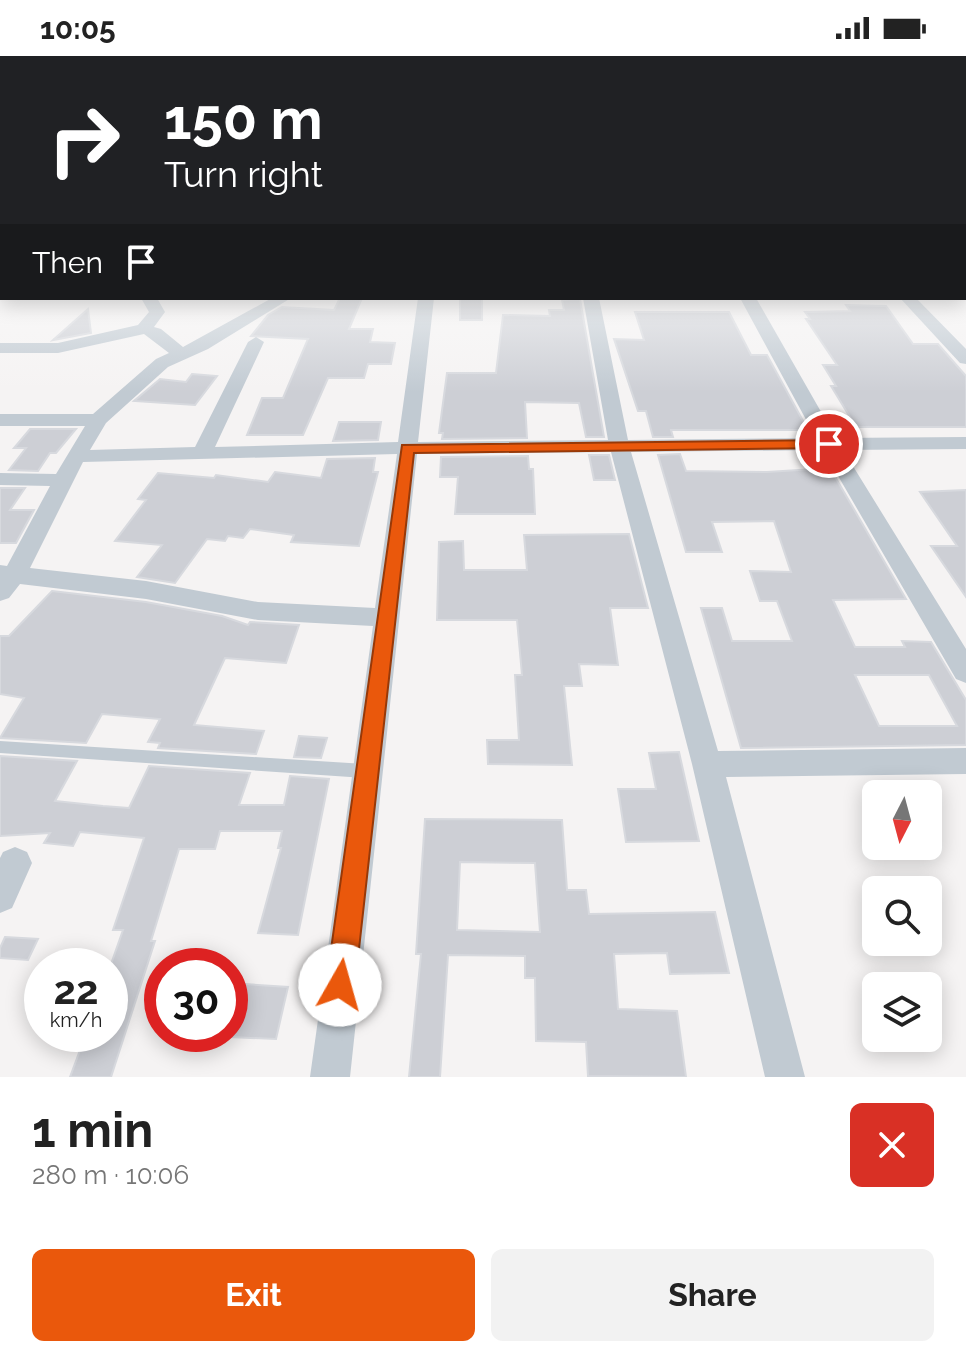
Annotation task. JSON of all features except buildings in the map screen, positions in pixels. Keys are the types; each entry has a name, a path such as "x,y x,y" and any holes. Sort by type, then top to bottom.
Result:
{"street":[{"path":"144,329 157,312 150,300"},
{"path":"280,300 214,339 162,363 98,420 5,580 146,590 258,611 386,618"},
{"path":"330,1077 365,771 426,300"},
{"path":"591,300 619,446 707,764 785,1077"},
{"path":"749,300 829,444 966,672"},
{"path":"910,300 966,359"},
{"path":"0,348 58,348 144,329 155,332 179,353"},
{"path":"202,453 256,342"},
{"path":"0,420 98,420"},
{"path":"76,456 407,448 966,443"},
{"path":"0,479 63,480"},
{"path":"707,764 966,761"},
{"path":"0,896 15,863"}],"lane":[{"path":"0,747 365,771"}],"route":[{"path":"340,985 407,448 829,444"}]}
